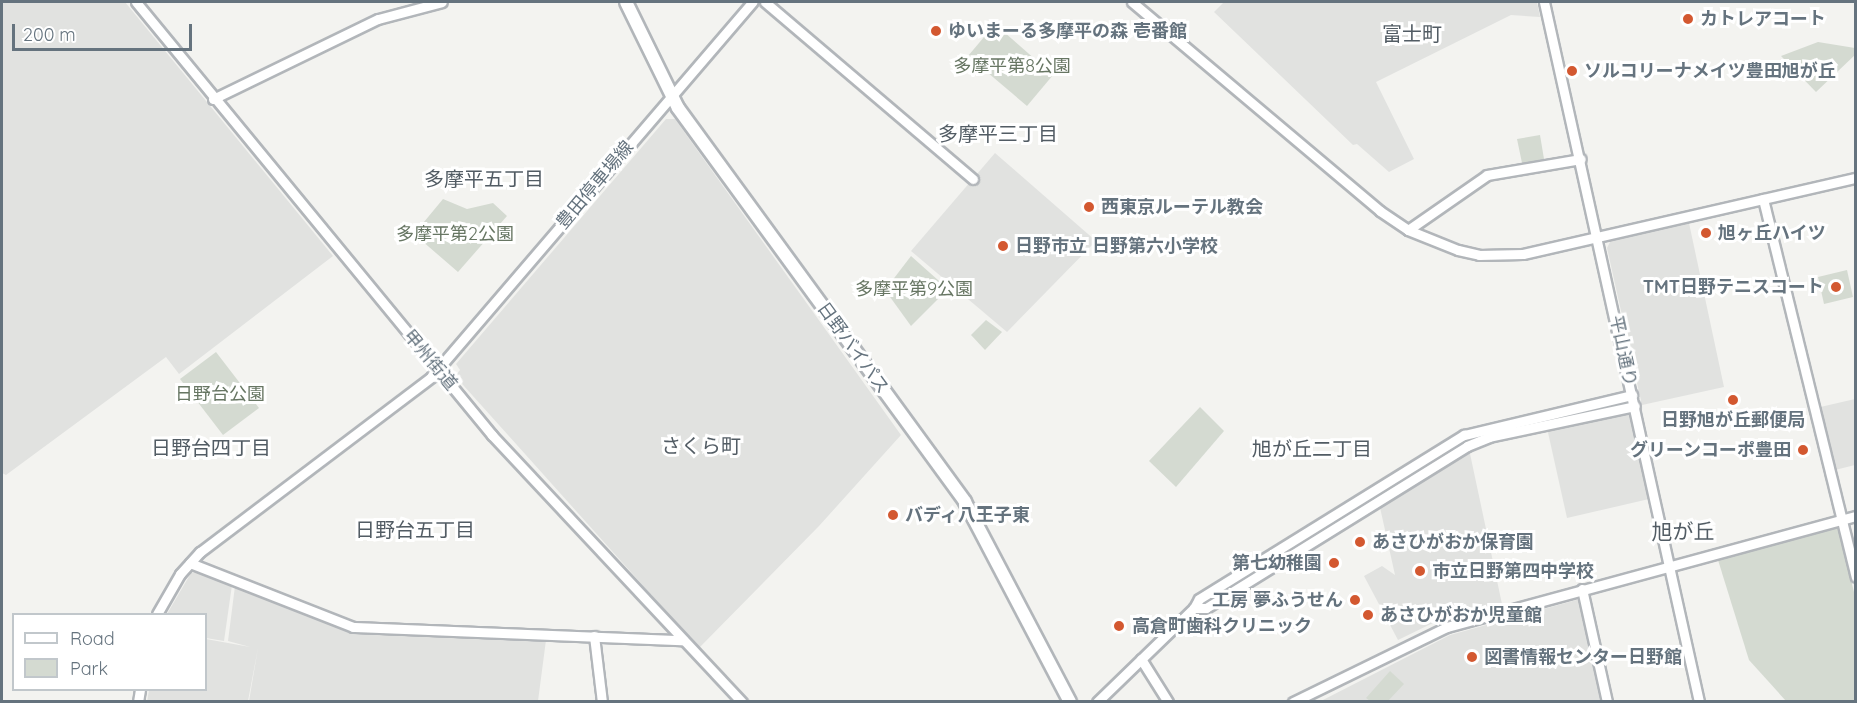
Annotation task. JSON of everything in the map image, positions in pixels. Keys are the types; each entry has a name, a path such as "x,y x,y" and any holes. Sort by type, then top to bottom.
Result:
{"highway":[{"name":"日野バイパス","path":"626,2 670,96 965,502 1070,702"}],"street":[{"name":"甲州街道","path":"136,2 213,99 492,435 742,702"},
{"path":"213,99 378,19 442,2"},
{"name":"豊田停車場線","path":"158,613 190,563 437,369 752,2"},
{"path":"765,2 973,179"},
{"path":"1132,2 1408,230 1458,250 1492,255 1523,254 1856,178"},
{"name":"平山通り","path":"1544,2 1599,238 1699,702"},
{"path":"1408,230 1487,175 1581,159"},
{"path":"1763,199 1840,520 1856,577"},
{"path":"1097,702 1194,608 1198,599 1464,435 1632,395"},
{"path":"1194,608 1206,608 1467,446 1499,435 1635,406"},
{"path":"1296,701 1446,627 1856,516"},
{"path":"190,563 353,627 683,640"},
{"path":"1582,589 1606,702"},
{"path":"594,636 602,702"},
{"path":"1141,659 1168,702"}],"shaded area":[{"path":"2,2 125,2 333,256 179,374 166,357 6,475 2,473"},
{"path":"1224,2 1537,2 1540,17 1511,15 1376,82 1414,159 1389,172 1357,144 1353,145 1214,12"},
{"path":"666,119 675,119 901,435 819,526 699,648 455,376 460,370 456,364"},
{"name":"日野市立 日野第六小学校","path":"995,153 1096,241 1007,332 911,251"},
{"path":"1689,223 1724,387 1642,405 1607,248 1611,240"},
{"path":"1855,399 1855,465 1831,471 1816,408"},
{"path":"1628,410 1649,499 1567,518 1547,428"},
{"path":"1469,449 1502,604 1437,621 1398,640 1364,576 1382,566 1395,575 1379,503"},
{"path":"198,572 232,585 224,641 207,638 207,613 168,613 191,573"},
{"path":"235,586 354,632 546,640 538,701 249,701 258,648 248,701 147,702 149,691 207,691 207,639 250,647 228,641"},
{"path":"1580,599 1602,701 1319,702 1450,635"}],"green space":[{"name":"多摩平第8公園","path":"995,24 1053,75 1027,106 968,56"},
{"path":"1818,42 1855,48 1856,54 1816,92 1781,56"},
{"path":"1540,135 1544,159 1522,163 1517,139"},
{"name":"多摩平第2公園","path":"443,199 467,209 493,203 507,216 458,272 414,234"},
{"name":"多摩平第9公園","path":"911,256 948,289 911,326 885,290"},
{"name":"TMT日野テニスコート","path":"1847,270 1853,297 1824,304 1818,277"},
{"path":"986,320 1002,332 985,350 971,335"},
{"name":"日野台公園","path":"216,352 259,408 223,435 180,379"},
{"path":"1200,407 1224,431 1176,487 1149,461"},
{"path":"1838,528 1855,596 1855,701 1786,701 1749,660 1718,560"},
{"path":"1390,671 1404,684 1388,701 1370,701 1366,698"}],"place":[{"name":"カトレアコート","path":"1688,19"},
{"name":"ゆいまーる多摩平の森 壱番館","path":"936,31"},
{"name":"ソルコリーナメイツ豊田旭が丘","path":"1572,71"},
{"name":"西東京ルーテル教会","path":"1089,207"},
{"name":"旭ヶ丘ハイツ","path":"1706,233"},
{"name":"日野市立 日野第六小学校","path":"1003,246"},
{"name":"TMT日野テニスコート","path":"1836,287"},
{"name":"日野旭が丘郵便局","path":"1733,400"},
{"name":"グリーンコーポ豊田","path":"1803,450"},
{"name":"バディ八王子東","path":"893,515"},
{"name":"あさひがおか保育園","path":"1360,542"},
{"name":"第七幼稚園","path":"1334,563"},
{"name":"市立日野第四中学校","path":"1420,571"},
{"name":"工房 夢ふうせん","path":"1355,600"},
{"name":"あさひがおか児童館","path":"1368,615"},
{"name":"高倉町歯科クリニック","path":"1119,626"},
{"name":"図書情報センター日野館","path":"1472,657"}],"district":[{"name":"富士町","path":"1412,33"},
{"name":"多摩平三丁目","path":"998,133"},
{"name":"多摩平五丁目","path":"484,178"},
{"name":"さくら町","path":"701,445"},
{"name":"日野台四丁目","path":"211,447"},
{"name":"旭が丘二丁目","path":"1312,448"},
{"name":"日野台五丁目","path":"415,529"},
{"name":"旭が丘","path":"1683,531"}]}
